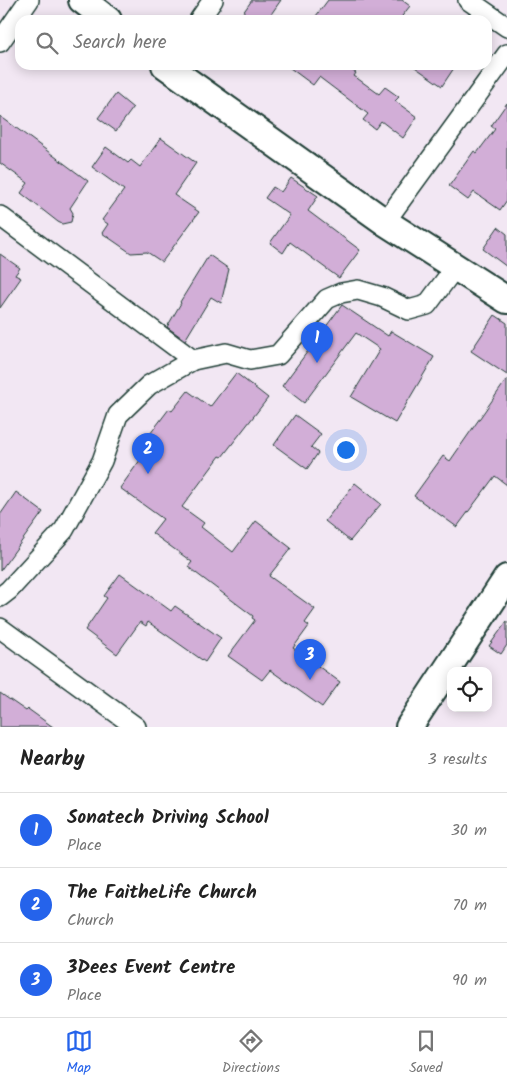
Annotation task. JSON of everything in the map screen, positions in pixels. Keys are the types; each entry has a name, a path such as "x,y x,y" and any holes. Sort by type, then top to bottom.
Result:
{"street":[{"path":"19,15 29,0"},
{"path":"82,0 102,15"},
{"path":"202,15 213,0"},
{"path":"468,0 490,15"},
{"path":"492,17 507,27"},
{"path":"0,42 15,20"},
{"path":"385,222 507,54"},
{"path":"173,70 385,222 507,300"},
{"path":"0,216 193,360"},
{"path":"0,597 9,590 64,530 102,461 118,415 149,385 193,360 226,353 250,360 278,355 327,299 341,292 358,290 382,297 409,310 427,305 456,266"},
{"path":"418,724 507,578"},
{"path":"0,628 136,727"}],"building":[{"path":"252,0 281,0 270,15 242,15"},
{"path":"328,0 402,0 410,6 403,15 317,15"},
{"path":"293,70 352,70 356,73 354,76 379,94 385,87 399,97 395,101 417,117 403,138 381,121 375,129 363,120 368,114 319,77 313,85"},
{"path":"419,70 453,70 442,86"},
{"path":"116,94 133,108 116,131 98,118"},
{"path":"507,103 507,200 500,210 474,192 468,200 449,186 474,151 477,153 495,129 491,126"},
{"path":"0,116 88,181 70,208 73,213 71,222 62,224 58,222 21,193 28,183 0,163"},
{"path":"161,138 196,163 174,195 199,212 162,262 147,252 131,253 102,233 108,224 102,220 124,190 92,167 106,147 128,163 131,160 140,167"},
{"path":"291,178 318,196 308,211 360,250 339,278 290,242 283,253 270,243 290,215 265,198 273,187 281,192"},
{"path":"498,227 507,234 507,267 483,249"},
{"path":"0,254 20,268 15,275 21,278 0,308"},
{"path":"209,255 229,269 221,303 211,297 185,340 167,327"},
{"path":"342,305 388,336 391,331 434,357 395,423 351,397 380,349 356,333 304,403 282,386"},
{"path":"495,315 507,323 507,375 471,351"},
{"path":"236,373 268,398 222,457 220,456 182,507 204,523 201,527 233,552 256,521 291,548 269,576 315,609 305,623 309,626 293,648 340,682 322,707 270,670 262,680 228,656 255,620 252,618 253,616 188,567 192,562 152,533 163,519 120,488 156,438 150,434 169,409 172,411 188,391 210,407"},
{"path":"507,379 507,485 495,476 457,527 414,496 443,456 450,461"},
{"path":"295,415 321,434 311,447 318,453 307,469 274,445"},
{"path":"355,483 381,504 350,541 325,521"},
{"path":"16,492 43,512 0,571 0,515"},
{"path":"120,574 171,611 175,606 221,638 205,662 148,622 146,626 140,622 117,654 85,630 107,598 104,596"},
{"path":"507,621 507,645 501,654 489,646"},
{"path":"0,693 26,711 28,709 53,727 0,727"}],"place":[{"name":"Sonatech Driving School","path":"317,363"},
{"name":"The FaitheLife Church","path":"148,474"},
{"name":"3Dees Event Centre","path":"310,680"}]}
